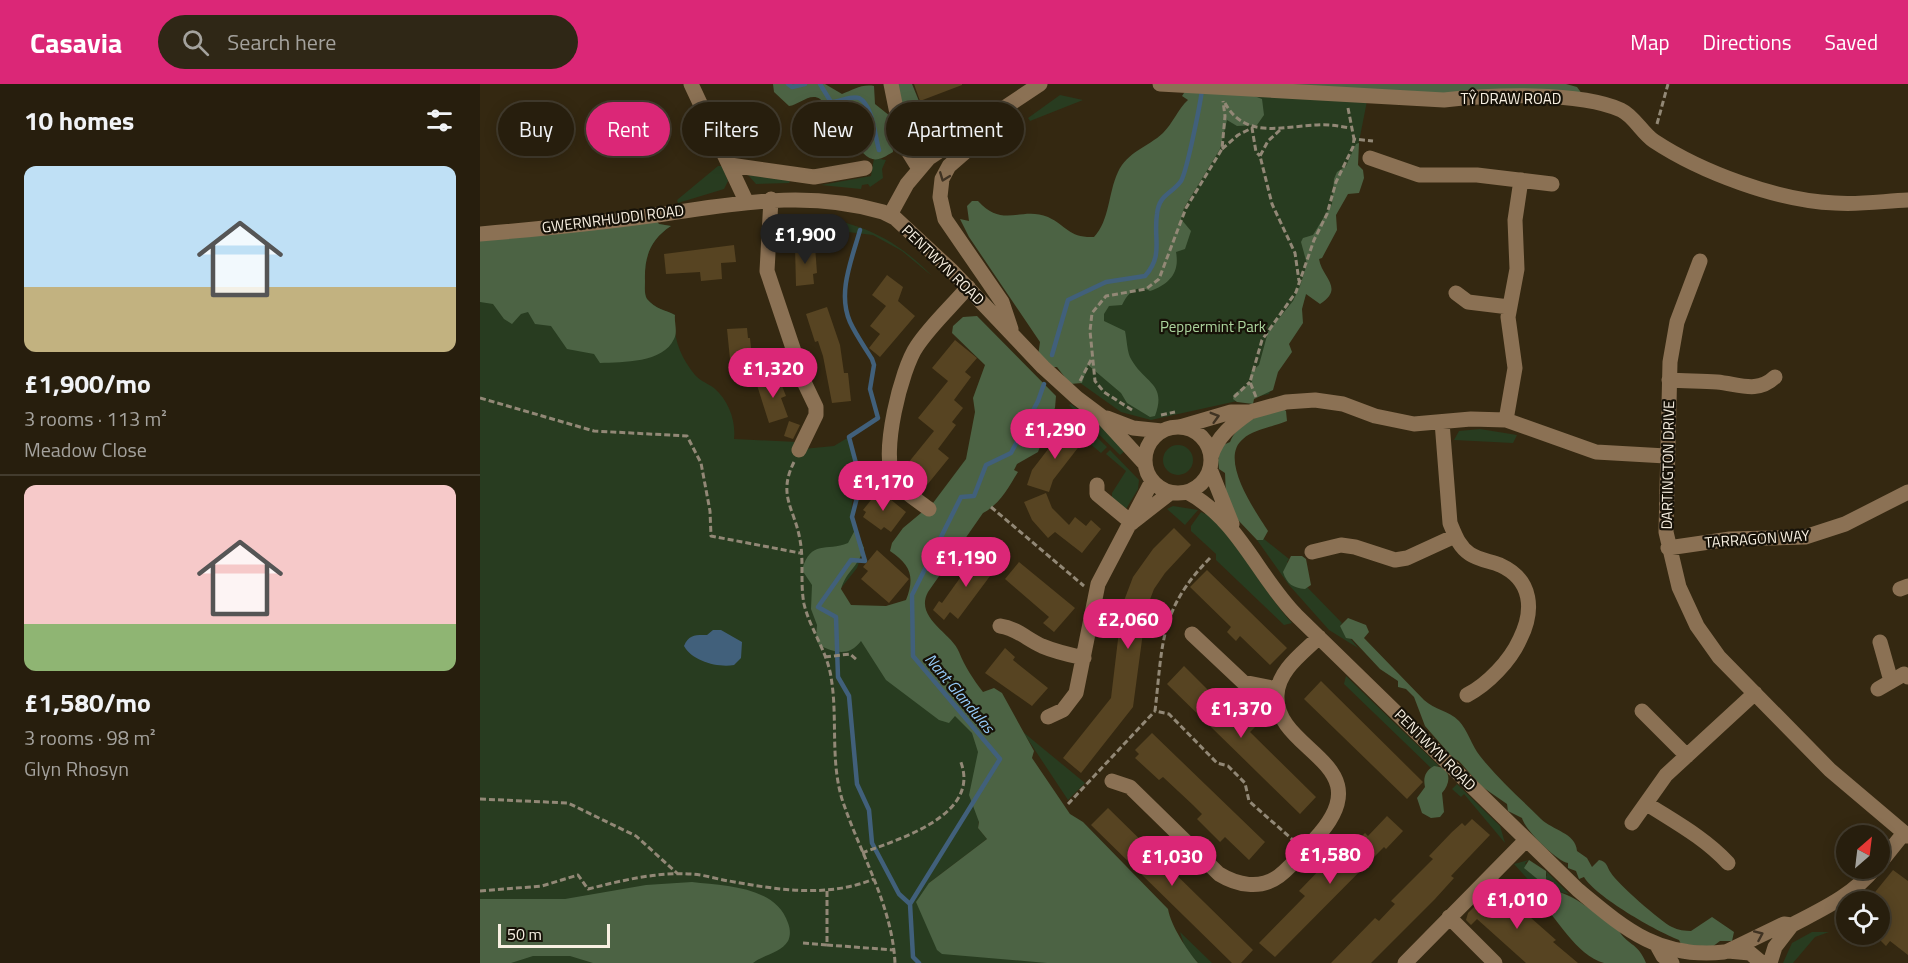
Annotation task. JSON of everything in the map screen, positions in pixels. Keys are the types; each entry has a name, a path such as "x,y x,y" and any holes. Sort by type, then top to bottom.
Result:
{"street":[{"path":"691,84 746,201"},
{"path":"891,84 903,143 918,167"},
{"path":"1014,102 1040,84"},
{"name":"TŶ DRAW ROAD","path":"1160,84 1444,100 1480,96 1587,100 1622,111 1653,140 1707,169 1783,195 1834,203 1908,200"},
{"path":"890,214 918,167 934,156"},
{"path":"960,156 949,166 942,179 940,196 945,219 1002,302 1013,335"},
{"path":"1370,158 1419,175 1476,175 1552,184"},
{"path":"730,165 814,177 865,168"},
{"path":"1506,420 1515,358 1508,324 1517,269 1515,220 1521,180"},
{"path":"771,199 767,271 805,384 813,400 816,415 800,450"},
{"name":"PENTWYN ROAD","path":"746,201 820,200 890,214 968,287 1061,383 1101,416 1146,464"},
{"name":"GWERNRHUDDI ROAD","path":"480,234 656,215 746,201"},
{"name":"DARTINGTON DRIVE","path":"1700,261 1673,339 1669,380 1665,519 1668,548 1678,587 1697,626 1719,657 1849,788 1906,835 1890,852"},
{"path":"929,509 902,488 894,478 889,451 906,367 917,346 968,287"},
{"path":"1456,293 1468,302 1509,307"},
{"path":"1669,380 1722,382 1750,388 1767,385 1775,377"},
{"path":"1170,493 1152,481 1146,464 1148,445 1162,431 1180,428 1231,412 1255,410 1286,402 1315,400 1343,404 1401,422 1506,420 1596,452 1666,456"},
{"path":"1132,522 1170,493 1187,492 1197,487 1222,436 1255,410"},
{"name":"PENTWYN ROAD","path":"1101,416 1133,428 1162,431"},
{"path":"1442,422 1450,523 1455,536 1470,554 1512,572 1524,587 1530,605 1530,616 1516,647 1479,689 1467,695"},
{"path":"1180,428 1201,437 1210,463"},
{"name":"PENTWYN ROAD","path":"1210,463 1234,530"},
{"path":"1048,717 1063,710 1076,693 1095,595 1110,558 1132,522 1152,481"},
{"path":"1097,485 1097,494 1132,522"},
{"name":"PENTWYN ROAD","path":"1187,492 1209,505 1234,530 1272,587 1319,637 1526,840 1608,915 1658,947 1706,954 1726,951 1750,953 1762,963"},
{"name":"TARRAGON WAY","path":"1668,548 1730,539 1805,537 1845,524 1908,492"},
{"path":"1312,552 1341,545 1355,547 1395,560 1407,558 1455,536"},
{"path":"1000,626 1011,627 1027,638 1059,652 1084,658"},
{"path":"1192,634 1243,682 1277,689"},
{"path":"1112,781 1131,787 1219,874 1230,881 1253,885 1274,879 1304,851 1334,816 1338,796 1337,785 1328,766 1285,723 1278,706 1277,689 1284,672 1319,637"},
{"path":"1880,642 1884,685 1904,674 1908,677"},
{"path":"1632,823 1647,804 1658,784 1755,693"},
{"path":"1642,711 1687,756"},
{"path":"1647,804 1706,843 1728,863"},
{"path":"1404,963 1526,840"},
{"path":"1770,963 1775,947 1791,925 1846,896 1864,879"},
{"path":"1449,917 1495,963"},
{"path":"1711,963 1726,951 1785,924 1791,925"},
{"name":"PENTWYN ROAD","path":"1658,947 1663,956 1672,963"}],"path":[{"path":"1653,140 1668,84"},
{"path":"1229,399 1243,391 1250,382 1262,340 1287,307 1299,283 1314,240 1327,214 1336,182 1353,147 1354,139 1350,128 1346,95"},
{"path":"1222,149 1225,116 1222,99 1228,109 1252,128 1256,152 1260,156 1272,204 1295,253 1299,283"},
{"path":"1135,412 1098,387 1092,359 1090,322 1095,306 1106,297 1146,289 1159,279 1186,208 1222,149 1238,135 1252,128 1280,130 1319,125 1350,128"},
{"path":"1260,156 1268,141 1280,130"},
{"path":"1354,139 1373,141"},
{"path":"1079,382 1092,359"},
{"path":"1250,382 1255,410"},
{"path":"480,398 594,431 687,435 701,463 711,536 800,553"},
{"path":"1157,415 1178,411"},
{"path":"800,450 789,471 786,498 800,540 805,605 826,657 831,676 833,755 842,797 890,925 895,963"},
{"path":"991,507 1095,595"},
{"path":"1068,804 1155,711 1164,633 1170,615 1186,583 1210,558"},
{"path":"826,657 850,654 858,660"},
{"path":"1155,711 1169,714 1217,763 1228,766 1245,783 1248,801 1263,815 1271,818 1304,851"},
{"path":"864,853 941,818 959,799 964,770 960,760"},
{"path":"480,799 568,803 636,836 679,874"},
{"path":"480,891 542,886 578,875 588,889 624,881 679,874 776,889 827,891 852,888 874,879"},
{"path":"827,891 827,945"},
{"path":"803,943 894,950"}],"green space":[{"path":"773,84 825,84 842,94 861,87 874,86 875,104 886,113 886,156 874,159 867,156 874,156 874,102 823,102 812,97 799,102 792,102 792,105 789,106 774,92"},
{"path":"889,84 912,84 919,102 892,102"},
{"path":"1190,84 1566,84 1577,87 1585,98 1244,92 1262,99 1264,115 1257,125 1237,126 1227,120 1220,149 1184,208 1181,219 1191,231 1185,249 1176,252 1176,266 1172,277 1163,285 1150,291 1137,289 1133,291 1122,305 1109,306 1104,314 1104,321 1125,331 1131,359 1156,390 1158,405 1155,416 1150,417 1127,403 1121,393 1088,365 1082,383 1070,384 1057,367 1050,367 1038,356 1040,342 969,237 960,219 969,221 967,206 972,201 978,201 996,214 1038,214 1054,220 1079,236 1094,237 1103,223 1115,180 1122,165 1167,129 1188,100 1182,96"},
{"path":"1060,95 1083,100 1030,121 1028,118"},
{"name":"Peppermint Park","path":"1220,95 1367,101 1354,167 1269,394 1151,420 1121,412 1076,380 1089,312 1184,208 1196,188"},
{"path":"1359,143 1358,165 1363,170 1364,178 1359,193 1348,194 1336,215 1337,230 1322,258 1319,259 1330,283 1331,293 1320,304 1306,294 1302,309 1303,323 1289,344 1292,352 1278,372 1273,390 1254,399 1253,404 1237,402 1233,399 1234,394 1252,382 1251,372 1259,365 1268,332 1293,301 1300,286 1307,264 1301,242 1303,238 1313,235 1332,204 1334,179 1337,172 1346,166 1356,144"},
{"path":"874,158 886,160 882,169 883,178 870,187 868,184 862,185 861,189 821,185 871,176"},
{"path":"718,166 722,166 728,181 724,189 678,203 677,200"},
{"path":"748,175 790,181 789,183 756,184"},
{"path":"791,215 837,220 871,232 902,250 932,276 902,251 873,235 781,224"},
{"path":"654,218 659,224 671,226 658,237 650,249 645,272 646,297 653,305 675,315 676,339 682,354 695,375 714,388 724,399 733,418 734,439 797,442 803,449 834,446 849,437 861,482 853,500 852,515 864,548 857,568 834,597 992,725 978,828 987,839 929,883 1174,963 480,963 480,231"},
{"path":"654,218 659,224 671,226 658,237 650,249 645,272 647,299 657,307 675,315 674,339 661,353 642,360 600,363 594,354 567,349 551,326 535,324 528,312 521,314 512,324 504,319 493,304 480,302 480,231"},
{"path":"977,316 1056,396 1055,408 1037,435 1042,441 1038,452 1017,464 1014,470 1018,472 1007,490 994,505 983,513 928,592 925,601 926,610 936,625 955,645 983,692 994,688 1002,693 1034,751 1032,758 1070,814 1083,822 1168,909 1180,938 1198,963 1047,963 942,954 937,950 916,902 929,883 987,839 978,828 979,822 969,795 978,752 972,733 955,716 949,723 939,720 886,680 861,641 852,650 842,652 819,645 816,639 817,625 811,609 812,585 802,570 806,560 815,550 848,543 855,530 864,548 841,589 851,605 886,606 906,600 910,585 909,572 903,561 890,551 892,543 903,528 933,503 966,459 975,412 973,398 985,365 952,333 953,326 963,317"},
{"path":"1071,404 1108,431 1126,450 1120,455 1069,405"},
{"path":"1281,407 1286,411 1287,421 1253,433 1243,439 1236,448 1237,472 1242,485 1268,531 1263,540 1257,540 1238,520 1226,496 1225,473 1219,469 1218,460 1221,446 1230,442 1244,424"},
{"path":"1057,416 1077,418 1107,447 1101,453"},
{"path":"1480,429 1517,435 1513,443 1454,440 1459,431"},
{"path":"1178,445 1189,449 1193,460 1189,471 1178,475 1167,471 1163,460 1167,449"},
{"path":"1110,450 1139,480 1138,489 1126,509 1112,498 1112,493 1126,471 1106,454"},
{"path":"1173,506 1198,510 1185,525 1167,509"},
{"path":"1207,511 1230,538 1270,596 1292,623 1284,625 1216,560 1216,554 1191,531 1191,526 1201,512 1205,514"},
{"path":"1264,539 1289,559 1287,562 1307,587 1342,623 1340,626 1358,648 1329,630 1289,585 1257,540"},
{"path":"1291,556 1302,556 1306,559 1311,585 1305,589 1291,585 1283,572"},
{"path":"1348,618 1366,625 1369,632 1364,638 1424,700 1459,721 1477,752 1494,773 1541,819 1568,836 1576,845 1577,851 1587,858 1592,867 1599,860 1604,862 1609,871 1630,893 1672,927 1691,931 1712,917 1734,932 1732,941 1720,941 1712,947 1681,944 1679,940 1613,903 1584,877 1579,879 1576,871 1568,868 1568,863 1549,851 1535,837 1522,818 1508,811 1507,804 1481,786 1459,761 1453,758 1425,726 1414,697 1406,689 1398,687 1398,681 1380,669 1352,639 1346,638 1340,626"},
{"path":"1346,676 1439,766 1431,768 1344,684"},
{"path":"1023,732 1085,783 1068,800"},
{"path":"1434,766 1447,772 1448,780 1442,793 1444,812 1440,817 1431,818 1422,813 1417,798 1425,787 1427,772"},
{"path":"1457,784 1500,826 1505,843 1464,794 1461,797 1452,789"},
{"path":"1529,860 1525,863 1532,874 1547,876 1546,871 1569,894 1539,888 1535,894 1529,888 1532,884 1514,864"},
{"path":"1529,860 1546,871 1546,880 1541,882 1524,868"},
{"path":"692,882 748,890 773,902 782,911 788,923 790,936 788,941 781,948 753,963 593,963 570,956 533,956 511,963 480,963 480,899 565,899 646,885"},
{"path":"1539,888 1572,897 1589,908 1618,929 1636,947 1646,963 1604,963 1584,952 1537,897 1535,894"},
{"path":"1180,932 1212,963 1198,963 1185,948"},
{"path":"1812,932 1829,932 1815,937 1793,963 1783,963 1792,943"}],"water":[{"path":"713,630 721,630 742,642 741,658 734,665 706,662 693,656 684,646 691,637 707,635"}],"building":[{"path":"914,84 962,84 962,85 920,101"},
{"path":"734,245 736,262 721,263 722,279 701,281 700,272 666,274 664,254"},
{"path":"795,246 815,246 817,273 813,274 814,284 796,286"},
{"path":"887,275 903,287 898,301 915,316 880,357 869,348 880,334 870,326 886,306 872,295"},
{"path":"827,307 840,345 844,373 848,373 851,401 832,403 823,356 818,341 815,342 806,314"},
{"path":"747,328 753,367 735,369 734,358 730,359 727,329"},
{"path":"955,340 977,358 965,372 971,377 954,400 963,408 952,422 956,425 938,449 949,458 927,485 904,468 934,431 918,418 948,381 932,368"},
{"path":"778,376 786,396 781,398 788,417 769,423 756,382"},
{"path":"789,421 800,425 793,439 784,436"},
{"path":"1066,426 1084,440 1053,480 1049,492 1027,485 1032,470"},
{"path":"879,490 906,512 891,532 884,527 881,530 863,517 866,512 863,510"},
{"path":"1046,493 1052,508 1069,525 1075,517 1086,526 1091,520 1101,529 1082,553 1055,532 1048,538 1032,520 1024,502"},
{"path":"1174,528 1191,545 1165,573 1154,589 1146,610 1133,707 1081,773 1063,758 1111,698 1122,606 1133,577 1153,549"},
{"path":"877,550 909,579 889,603 861,579 868,571 863,567"},
{"path":"978,553 996,568 958,619 950,612 944,620 933,610 939,601 942,603"},
{"path":"1019,562 1075,608 1054,632 1043,623 1049,617 1005,579"},
{"path":"1207,570 1287,648 1270,665 1240,636 1236,641 1227,632 1231,627 1190,587"},
{"path":"1005,648 1015,657 1013,660 1048,688 1032,706 985,673"},
{"path":"1184,666 1231,713 1235,708 1246,718 1255,727 1250,732 1316,797 1300,814 1167,684"},
{"path":"1321,681 1423,782 1407,799 1304,699"},
{"path":"1152,733 1265,842 1249,860 1225,837 1220,842 1197,819 1202,814 1193,805 1163,777 1159,780 1135,758 1139,754 1135,750"},
{"path":"1108,808 1253,950 1241,963 1232,963 1091,825"},
{"path":"1387,816 1403,831 1386,849 1384,847 1275,957 1259,943 1305,896 1299,891 1326,863 1330,868 1365,833 1368,836"},
{"path":"1472,819 1490,835 1451,876 1454,878 1435,899 1371,963 1331,963 1375,918 1379,921 1395,904 1391,901 1433,859 1429,856 1452,832 1462,823 1465,826"},
{"path":"1893,870 1908,881 1908,955 1890,941 1890,891 1876,891 1886,879 1890,879"},
{"path":"1495,886 1556,940 1553,942 1578,963 1526,963 1477,919 1471,925 1466,920 1468,913"}],"waterway":[{"path":"788,84 792,87 805,84"},
{"path":"820,84 831,102 856,97 864,102 873,122 879,150"},
{"name":"Nant Glandulas","path":"1052,355 1068,300 1106,282 1145,276 1151,268 1157,246 1158,207 1184,175 1202,90"},
{"path":"860,230 847,276 845,299 850,322 874,365 870,389 878,418 849,437 861,482 852,517 865,561 851,560 818,607 836,617 838,677 849,696 857,784 869,810 872,843 899,894 910,904"},
{"name":"Nant Glandulas","path":"919,963 913,957 910,904 1000,759 913,656 912,595 961,497 974,496 986,465 1011,453 1038,401 1044,384"}]}
